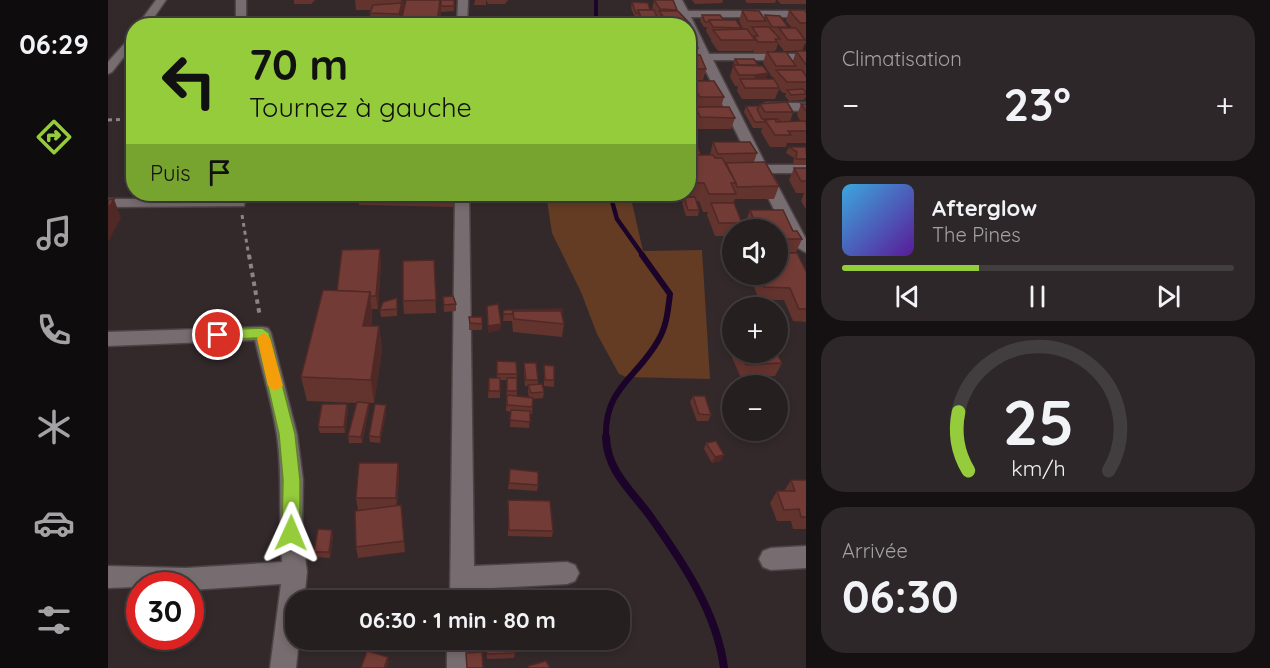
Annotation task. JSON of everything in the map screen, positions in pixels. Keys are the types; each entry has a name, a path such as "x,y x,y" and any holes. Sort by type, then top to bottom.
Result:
{"street":[{"path":"148,18 161,0"},
{"path":"241,0 241,18"},
{"path":"462,0 462,18"},
{"path":"676,0 686,18"},
{"path":"684,14 806,14"},
{"path":"696,39 705,57 741,107 762,169 799,244 806,248"},
{"path":"108,70 126,46"},
{"path":"705,57 806,57"},
{"path":"741,107 806,107"},
{"path":"762,169 806,169"},
{"path":"108,202 141,201"},
{"path":"462,201 460,531 463,589 567,573"},
{"path":"108,339 262,333 287,434 295,572 284,668"},
{"path":"771,559 806,557"},
{"path":"108,577 186,579 295,572"},
{"path":"460,650 460,668"}],"path":[{"path":"108,120 126,119"},
{"path":"240,201 262,333"}],"shaded area":[{"path":"547,201 632,201 643,251 702,250 710,379 626,377 619,374 597,334 581,292 552,233"}],"building":[{"path":"406,0 440,0 438,18 402,18"},
{"path":"441,0 454,0 454,6 441,6"},
{"path":"654,0 673,0 677,10 660,9"},
{"path":"632,2 648,3 650,10 638,10 636,13"},
{"path":"402,3 399,14 370,13 373,5"},
{"path":"638,10 654,10 657,18 641,18"},
{"path":"742,10 759,11 766,21 748,21"},
{"path":"789,10 806,12 806,23 800,23"},
{"path":"659,11 678,11 684,18 664,18"},
{"path":"702,15 720,15 724,20 705,22"},
{"path":"765,15 780,16 788,27 772,27"},
{"path":"709,20 736,20 741,28 713,27"},
{"path":"752,27 769,27 780,39 775,39 777,42 758,42 754,36 758,36"},
{"path":"779,28 796,28 805,40 788,40"},
{"path":"747,29 755,40 721,40 713,30"},
{"path":"796,51 806,51 806,65"},
{"path":"767,52 786,52 796,66 776,66"},
{"path":"696,55 700,55 706,69 696,69"},
{"path":"735,59 754,59 758,65 739,65"},
{"path":"733,65 763,66 768,73 739,75"},
{"path":"776,70 802,70 806,76 806,82 787,82"},
{"path":"740,79 774,79 779,88 745,88"},
{"path":"696,81 714,81 724,97 700,97 696,90"},
{"path":"803,89 806,94 791,95 787,90"},
{"path":"787,102 793,112 765,112 760,104"},
{"path":"746,106 759,106 757,109 762,119 775,119 755,122"},
{"path":"696,107 729,107 735,118 700,117"},
{"path":"765,120 806,121 806,131 788,131 791,135 775,135"},
{"path":"713,142 750,142 757,153 718,154"},
{"path":"696,146 697,146 701,155 696,155"},
{"path":"789,147 806,147 806,159 796,159 797,152"},
{"path":"696,155 713,155 715,158 722,158 736,183 731,183 736,194 709,194 704,183 696,183"},
{"path":"765,162 779,186 737,187 726,163"},
{"path":"794,168 806,168 806,181 801,181"},
{"path":"114,199 108,209 108,200"},
{"path":"696,200 699,210 688,210 685,201"},
{"path":"711,203 734,203 740,219 722,219 722,223 719,223"},
{"path":"750,210 783,210 787,219 754,219"},
{"path":"788,220 793,231 797,231 802,239 788,239"},
{"path":"380,249 376,296 370,296 370,292 337,291 342,250"},
{"path":"788,253 797,253 806,271 806,309 799,309 790,288 764,287 763,285 788,285"},
{"path":"434,260 436,300 403,301 403,261"},
{"path":"323,290 370,292 363,326 379,326 371,380 301,377"},
{"path":"453,296 456,304 444,305 443,297"},
{"path":"397,298 397,309 380,310 383,302"},
{"path":"498,304 501,324 488,326 487,306"},
{"path":"562,309 562,313 561,311 513,311 512,314 503,314 504,310"},
{"path":"513,311 561,311 564,324 514,319"},
{"path":"469,317 482,317 482,324 470,323"},
{"path":"497,361 516,362 517,374 497,374"},
{"path":"524,363 536,363 538,380 526,380"},
{"path":"745,363 782,363 746,365"},
{"path":"544,365 554,366 554,380 545,380"},
{"path":"489,378 500,378 500,391 489,391"},
{"path":"507,378 517,378 517,391 507,391"},
{"path":"542,384 544,392 531,393 528,385"},
{"path":"507,395 533,398 532,407 507,405"},
{"path":"693,396 705,396 711,415 699,414"},
{"path":"357,402 369,403 361,437 348,436"},
{"path":"322,404 347,404 344,427 318,427"},
{"path":"375,404 386,405 380,437 369,436"},
{"path":"511,410 530,411 530,422 510,420"},
{"path":"716,441 724,455 715,457 706,443"},
{"path":"359,463 398,463 396,498 356,498"},
{"path":"510,469 538,472 538,485 509,483"},
{"path":"791,480 806,480 806,517 801,517 799,509 784,510 777,491 795,491"},
{"path":"508,500 550,501 553,531 509,530"},
{"path":"401,505 404,541 356,547 355,511"},
{"path":"318,529 332,530 329,552 314,552"},
{"path":"487,650 515,650 515,653 487,654"},
{"path":"367,651 388,657 384,668 361,668"},
{"path":"482,652 483,668 467,668 466,653"},
{"path":"546,661 550,668 529,668 528,666"}],"waterway":[{"path":"596,0 596,18"},
{"path":"612,201 617,219 644,257"},
{"path":"606,437 610,406 624,384 651,352 662,334 667,317 670,294 642,255"},
{"path":"606,437 607,449 615,470 686,569 706,607 720,647 724,668"}],"slow traffic":[{"path":"264,338 275,386"}],"route":[{"path":"218,335 262,333 287,434 292,480 291,533"}]}
